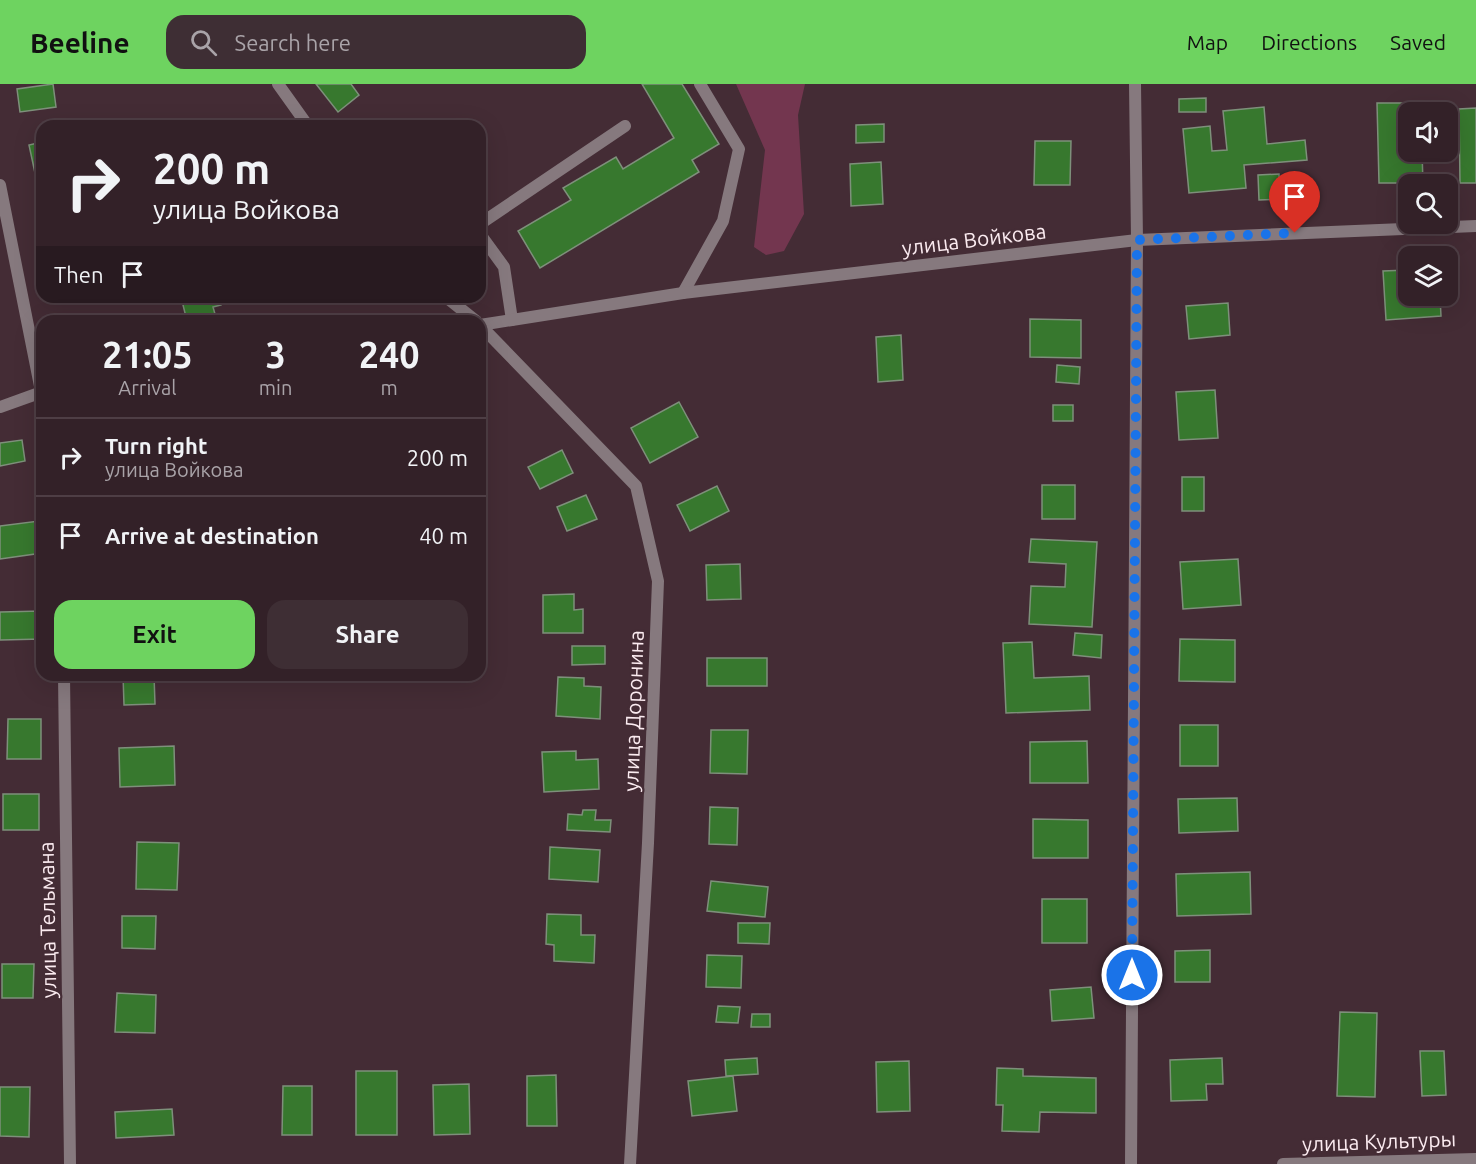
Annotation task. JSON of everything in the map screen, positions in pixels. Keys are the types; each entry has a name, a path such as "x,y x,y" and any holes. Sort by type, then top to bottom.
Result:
{"street":[{"path":"278,84 304,120"},
{"path":"683,293 723,221 739,149 700,84"},
{"path":"1131,1164 1137,240 1135,84"},
{"path":"486,220 626,126"},
{"path":"0,185 36,363"},
{"name":"улица Войкова","path":"486,323 683,293 1137,240 1476,226"},
{"path":"486,242 504,267 512,320"},
{"name":"улица Доронина","path":"453,303 468,315"},
{"name":"улица Доронина","path":"486,331 636,486 658,581 648,843 630,1164"},
{"path":"0,407 36,395"},
{"name":"улица Тельмана","path":"64,681 70,1164"},
{"name":"улица Культуры","path":"1283,1164 1457,1162 1476,1159"}],"shaded area":[{"path":"736,84 805,84 798,115 804,214 784,251 766,255 754,247 765,150"}],"building":[{"path":"53,84 56,107 20,112 17,89"},
{"path":"316,84 351,84 359,95 338,112"},
{"path":"642,84 682,84 719,144 692,160 699,172 540,268 518,231 571,200 563,188 616,157 623,169 674,138"},
{"path":"1206,98 1206,112 1179,112 1179,99"},
{"path":"1377,103 1398,103 1398,162 1422,162 1423,174 1398,174 1398,183 1379,183"},
{"path":"1264,107 1267,144 1305,140 1307,160 1244,165 1246,188 1189,193 1183,129 1210,126 1212,151 1227,150 1223,111"},
{"path":"1476,108 1476,183 1460,183 1459,109"},
{"path":"884,124 884,142 856,143 856,125"},
{"path":"1035,141 1071,141 1070,185 1034,185"},
{"path":"36,143 36,178 29,145"},
{"path":"881,162 883,204 851,206 850,164"},
{"path":"1279,174 1280,199 1259,200 1258,175"},
{"path":"1398,270 1398,306 1440,306 1441,316 1386,320 1383,271"},
{"path":"182,303 220,303 221,305 213,307 215,315 186,315"},
{"path":"1228,303 1230,335 1189,339 1186,306"},
{"path":"1030,319 1081,320 1081,358 1030,357"},
{"path":"901,335 903,380 878,382 876,337"},
{"path":"1057,365 1080,367 1079,384 1056,382"},
{"path":"1215,390 1218,438 1179,440 1176,392"},
{"path":"679,402 698,437 650,463 631,428"},
{"path":"1053,405 1073,405 1073,421 1053,421"},
{"path":"22,440 25,461 0,466 0,443"},
{"path":"562,450 573,473 540,489 528,467"},
{"path":"1182,477 1204,477 1204,511 1182,511"},
{"path":"1042,485 1075,485 1075,519 1042,519"},
{"path":"717,486 729,511 690,531 677,505"},
{"path":"586,495 597,519 567,531 557,507"},
{"path":"36,521 36,554 0,559 0,526"},
{"path":"1031,539 1097,542 1092,627 1029,624 1031,586 1065,587 1066,564 1029,562"},
{"path":"1238,559 1241,605 1183,609 1180,562"},
{"path":"740,564 741,599 707,600 706,565"},
{"path":"574,594 574,610 583,609 583,633 543,633 543,595"},
{"path":"36,611 36,639 0,640 0,612"},
{"path":"1075,633 1102,635 1101,658 1073,655"},
{"path":"1180,639 1235,640 1235,682 1179,681"},
{"path":"1032,642 1034,678 1089,676 1090,710 1006,713 1003,643"},
{"path":"572,646 605,646 605,664 572,665"},
{"path":"707,658 767,658 767,686 707,686"},
{"path":"558,677 584,678 584,686 601,687 600,719 556,716"},
{"path":"123,681 154,681 155,704 124,705"},
{"path":"8,719 41,719 41,759 7,759"},
{"path":"1180,725 1218,725 1218,766 1180,766"},
{"path":"711,730 748,730 747,774 710,773"},
{"path":"1087,741 1088,783 1030,783 1030,742"},
{"path":"174,746 175,785 120,787 119,748"},
{"path":"576,751 576,760 598,759 599,789 544,792 542,752"},
{"path":"3,794 39,794 39,830 3,830"},
{"path":"1237,798 1238,831 1179,833 1178,799"},
{"path":"710,807 738,808 737,845 709,844"},
{"path":"583,810 596,810 595,820 611,820 610,832 567,830 568,814 582,815"},
{"path":"1033,819 1088,820 1088,858 1033,858"},
{"path":"137,842 179,843 177,890 136,889"},
{"path":"550,847 600,850 598,882 549,879"},
{"path":"1250,872 1251,914 1177,916 1176,874"},
{"path":"711,881 768,887 765,917 707,911"},
{"path":"1042,899 1087,899 1087,943 1042,943"},
{"path":"547,914 581,915 581,935 595,935 594,963 554,961 554,945 546,944"},
{"path":"122,916 156,916 155,949 122,948"},
{"path":"738,923 770,923 769,944 738,943"},
{"path":"1210,950 1210,982 1175,982 1175,951"},
{"path":"707,955 742,956 741,988 706,987"},
{"path":"2,964 34,964 33,998 2,998"},
{"path":"1091,987 1094,1018 1052,1021 1050,990"},
{"path":"117,993 156,995 155,1033 115,1032"},
{"path":"718,1006 740,1007 738,1023 716,1022"},
{"path":"1340,1012 1377,1013 1375,1097 1337,1096"},
{"path":"752,1014 770,1014 770,1027 751,1027"},
{"path":"1420,1051 1444,1051 1446,1095 1422,1096"},
{"path":"757,1058 758,1074 726,1076 725,1060"},
{"path":"1222,1058 1223,1084 1206,1084 1207,1100 1171,1101 1170,1060"},
{"path":"909,1061 910,1111 877,1112 876,1062"},
{"path":"997,1068 1023,1069 1023,1076 1096,1078 1096,1113 1040,1112 1039,1132 1002,1131 1003,1105 996,1105"},
{"path":"356,1071 397,1071 397,1135 356,1135"},
{"path":"556,1075 557,1126 527,1126 527,1076"},
{"path":"733,1076 737,1111 692,1116 688,1081"},
{"path":"469,1084 470,1134 434,1135 433,1085"},
{"path":"283,1086 312,1086 312,1135 282,1135"},
{"path":"0,1087 30,1087 29,1137 0,1136"},
{"path":"172,1109 174,1135 116,1138 115,1112"}],"route":[{"path":"1132,975 1137,240 1295,233"}]}
